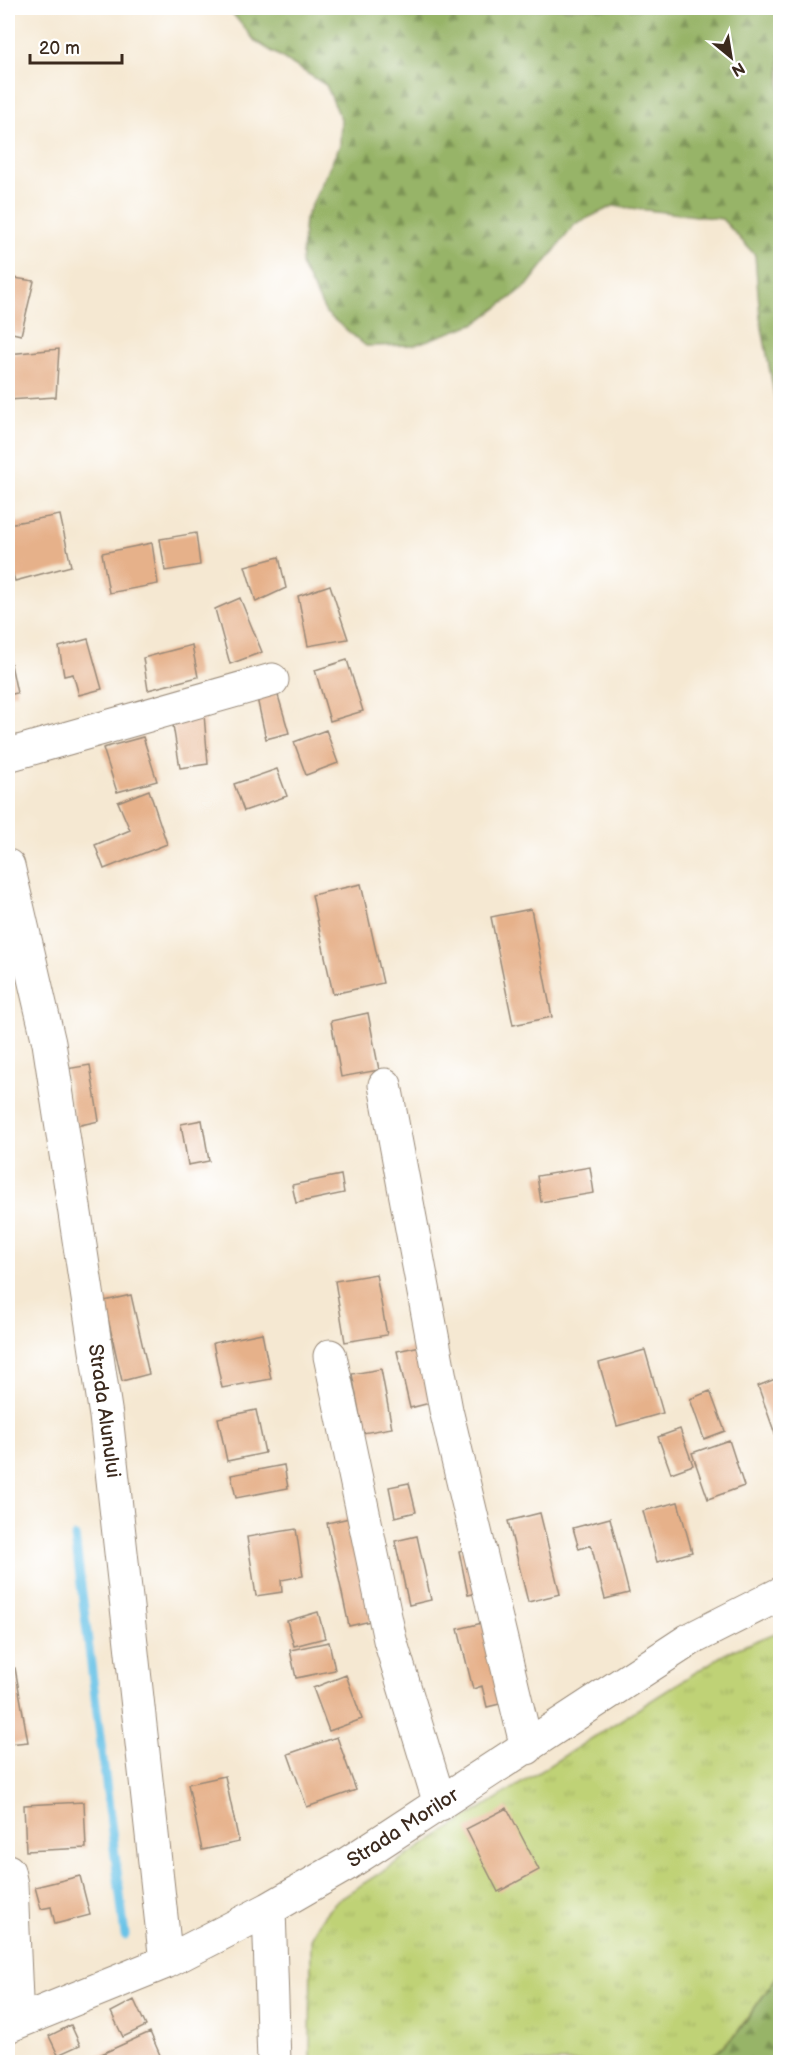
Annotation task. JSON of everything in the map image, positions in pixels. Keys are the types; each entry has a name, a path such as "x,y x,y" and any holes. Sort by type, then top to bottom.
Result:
{"street":[{"path":"8,755 272,680"},
{"name":"Strada Alunului","path":"8,866 49,1043 106,1416 166,1962"},
{"path":"385,1085 446,1410 527,1748"},
{"path":"330,1356 390,1640 440,1804"},
{"name":"Strada Morilor","path":"12,2024 166,1962 269,1910 347,1864 689,1640 780,1594"},
{"path":"8,1871 12,2024"},
{"path":"269,1910 274,2062"}],"green space":[{"path":"228,8 780,8 780,425 760,317 755,255 722,219 613,206 575,224 527,286 476,323 414,345 366,346 326,313 301,265 305,219 340,145 341,119 326,85 255,41"},
{"path":"780,1631 780,1972 735,2035 704,2062 310,2062 311,1940 327,1911 342,1897 726,1653"},
{"path":"780,1972 780,2062 704,2062 736,2035"}],"building":[{"path":"8,277 34,281 21,335 8,332"},
{"path":"59,349 56,397 8,400 8,354"},
{"path":"60,515 71,566 15,581 10,565 8,566 8,524"},
{"path":"196,533 200,565 165,571 160,539"},
{"path":"152,543 158,584 109,593 102,553"},
{"path":"279,557 286,588 256,602 245,566"},
{"path":"330,585 348,639 308,646 298,596"},
{"path":"240,598 262,652 230,664 215,609"},
{"path":"88,639 102,689 79,695 73,674 64,676 59,647"},
{"path":"192,645 198,677 148,690 143,658"},
{"path":"8,650 17,693 8,695"},
{"path":"347,660 363,711 330,721 315,670"},
{"path":"277,692 289,733 266,739 257,698"},
{"path":"204,714 208,764 180,768 172,719"},
{"path":"326,730 338,763 306,775 294,742"},
{"path":"143,737 157,781 117,792 103,748"},
{"path":"277,769 287,796 244,811 234,784"},
{"path":"149,790 167,844 104,869 95,845 130,830 118,802"},
{"path":"361,884 383,983 333,994 312,895"},
{"path":"531,909 552,1017 513,1025 491,917"},
{"path":"368,1013 379,1070 341,1077 331,1021"},
{"path":"90,1065 99,1121 76,1126 66,1069"},
{"path":"202,1120 209,1161 188,1165 181,1124"},
{"path":"590,1167 594,1193 541,1202 537,1176"},
{"path":"341,1175 344,1193 296,1203 292,1185"},
{"path":"376,1274 387,1335 345,1342 335,1281"},
{"path":"131,1295 149,1374 122,1381 104,1301"},
{"path":"262,1333 271,1379 222,1388 213,1343"},
{"path":"425,1345 438,1401 410,1408 397,1351"},
{"path":"645,1350 663,1413 617,1426 599,1363"},
{"path":"381,1369 392,1428 363,1433 352,1374"},
{"path":"780,1377 780,1448 758,1386"},
{"path":"710,1391 725,1431 704,1439 690,1399"},
{"path":"256,1410 265,1453 227,1461 218,1418"},
{"path":"680,1429 693,1465 671,1473 658,1437"},
{"path":"729,1440 744,1486 708,1499 692,1453"},
{"path":"284,1465 288,1488 236,1498 231,1475"},
{"path":"409,1483 416,1512 395,1517 389,1487"},
{"path":"678,1502 692,1552 657,1562 643,1511"},
{"path":"540,1513 560,1594 528,1602 508,1521"},
{"path":"354,1517 375,1620 349,1626 327,1523"},
{"path":"610,1518 629,1593 605,1599 591,1545 579,1549 573,1528"},
{"path":"296,1529 303,1576 281,1580 282,1592 256,1596 247,1537"},
{"path":"417,1536 431,1600 409,1605 395,1541"},
{"path":"475,1547 483,1592 468,1595 459,1551"},
{"path":"318,1612 325,1638 294,1646 287,1621"},
{"path":"486,1622 512,1701 487,1707 482,1686 473,1689 458,1629"},
{"path":"329,1642 335,1670 296,1678 290,1650"},
{"path":"15,1668 28,1742 8,1744 8,1669"},
{"path":"346,1675 362,1719 329,1731 313,1688"},
{"path":"337,1737 356,1790 307,1807 288,1754"},
{"path":"225,1776 239,1842 202,1850 188,1784"},
{"path":"84,1802 86,1848 26,1851 24,1805"},
{"path":"507,1808 539,1870 498,1892 466,1829"},
{"path":"80,1876 90,1915 55,1924 51,1907 41,1909 35,1887"},
{"path":"134,2000 146,2026 123,2037 111,2012"},
{"path":"71,2025 80,2045 58,2055 49,2036"},
{"path":"150,2032 163,2062 97,2062 95,2057"}],"waterway":[{"path":"75,1537 125,1935"}]}
